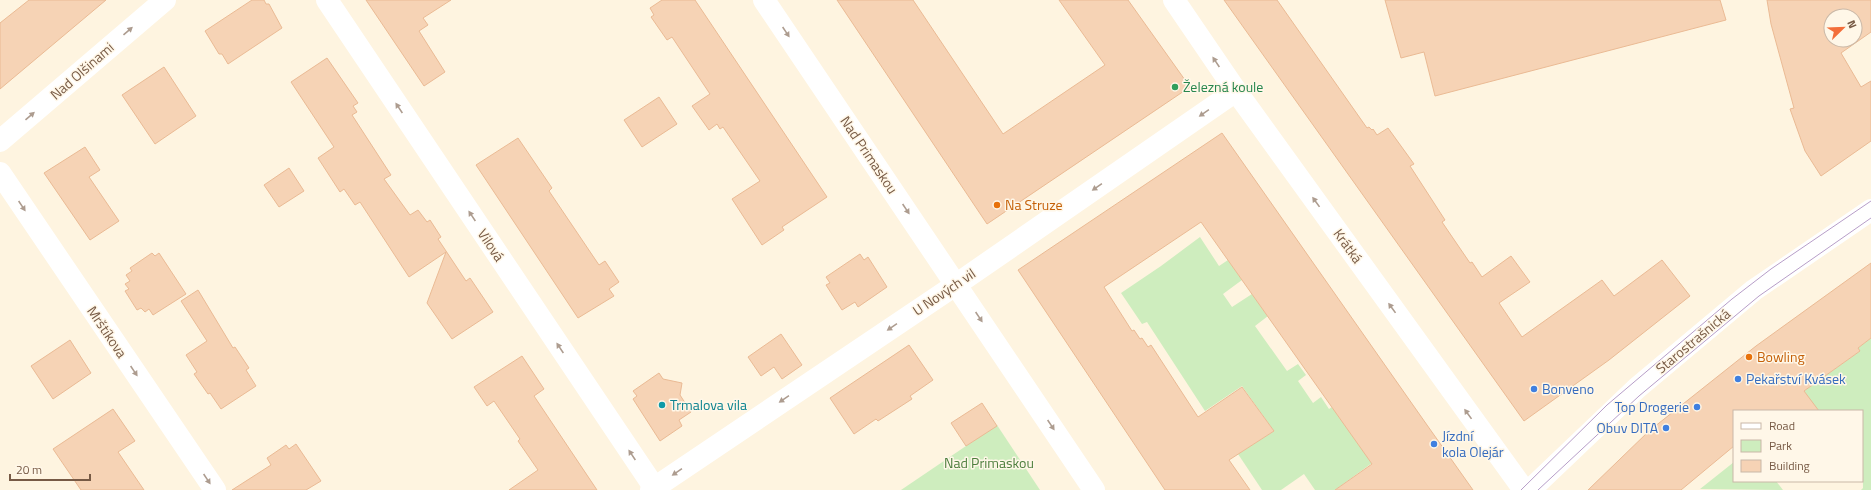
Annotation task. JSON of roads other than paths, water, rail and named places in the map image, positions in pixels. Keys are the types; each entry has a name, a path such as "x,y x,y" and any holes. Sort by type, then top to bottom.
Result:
{"street":[{"name":"Nad Olšinami","path":"0,141 165,0"},
{"name":"Vilová","path":"327,0 654,489"},
{"name":"Nad Primaskou","path":"764,0 957,284 1094,490"},
{"name":"Krátká","path":"1174,0 1236,91 1524,490"},
{"name":"U Nových vil","path":"654,489 957,284 1236,91"},
{"name":"Mrštíkova","path":"0,173 214,490"},
{"name":"Starostrašnická","path":"1530,490 1637,388 1754,290 1871,210"}],"tram line":[{"path":"1521,490 1607,405 1732,299 1771,269 1871,201"},
{"path":"1538,490 1639,396 1759,296 1871,218"}],"place":[{"name":"Železná koule","path":"1175,87"},
{"name":"Na Struze","path":"997,205"},
{"name":"Bowling","path":"1749,357"},
{"name":"Pekařství Kvásek","path":"1738,379"},
{"name":"Bonveno","path":"1534,389"},
{"name":"Trmalova vila","path":"662,405"},
{"name":"Top Drogerie","path":"1697,407"},
{"name":"Obuv DITA","path":"1666,428"},
{"name":"Jízdní kola Olejár","path":"1434,444"}]}
